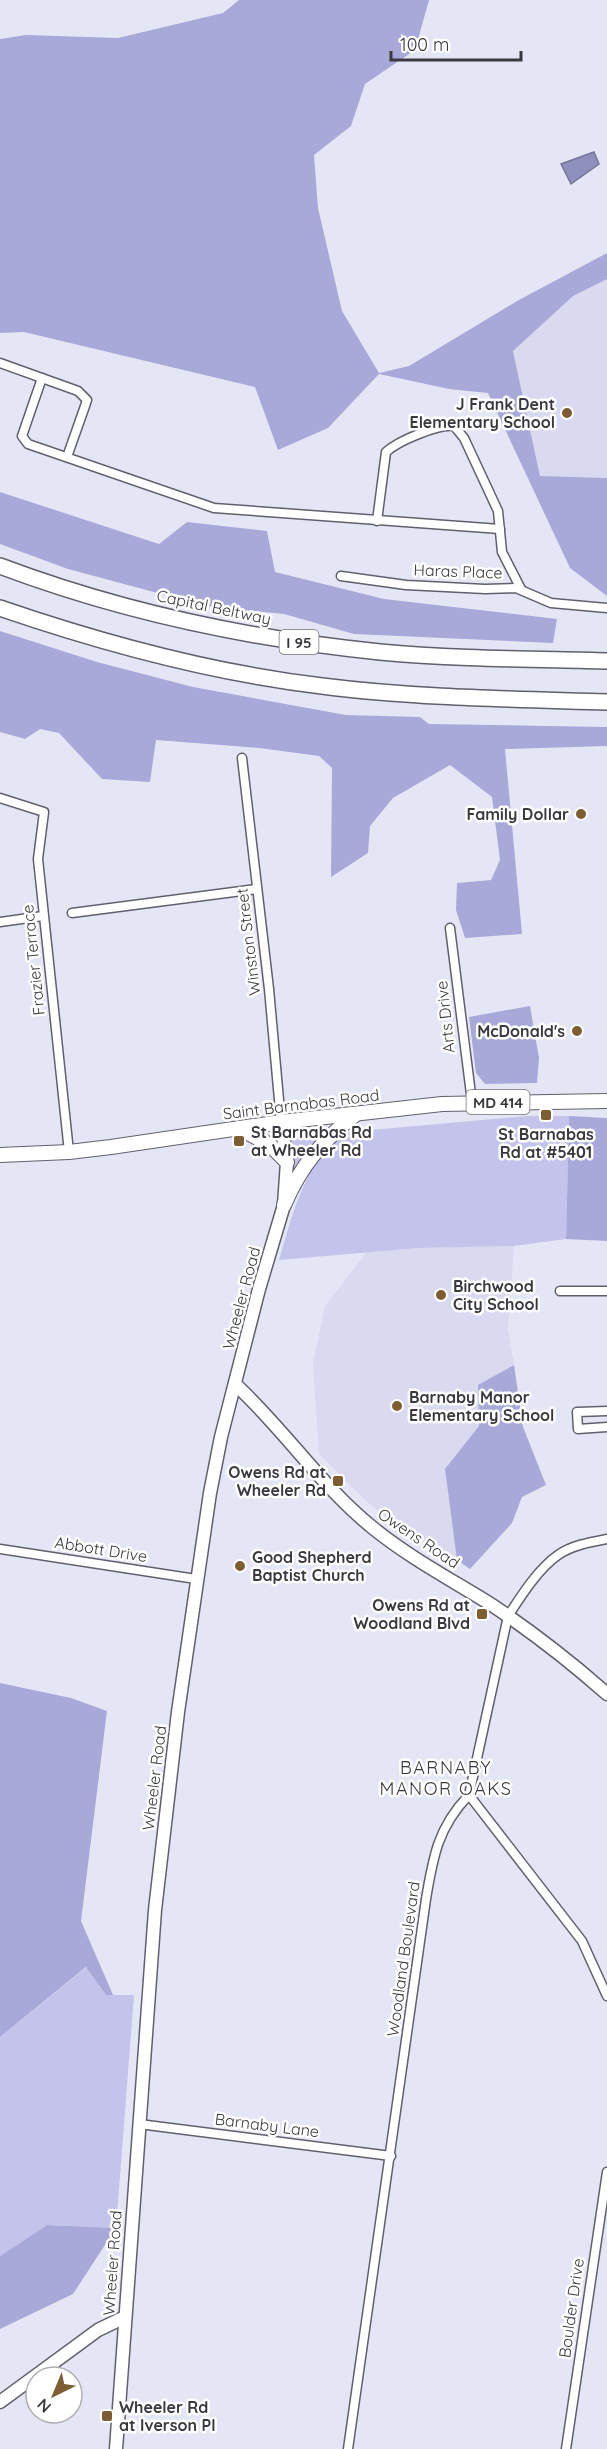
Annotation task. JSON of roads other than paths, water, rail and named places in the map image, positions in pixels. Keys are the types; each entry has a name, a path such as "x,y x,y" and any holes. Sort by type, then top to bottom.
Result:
{"highway":[{"name":"Capital Beltway","path":"0,566 125,606 274,639 434,656 607,661"},
{"path":"0,608 110,643 266,678 372,692 607,703"}],"main road":[{"name":"Saint Barnabas Road","path":"0,1155 69,1152 281,1122 472,1102 607,1101"},
{"path":"284,1205 300,1175 327,1136 357,1113"},
{"name":"Wheeler Road","path":"116,2449 162,1844 196,1579 210,1493 259,1289 284,1205 287,1162 281,1122"},
{"path":"239,1128 270,1145 287,1162"},
{"name":"Owens Road","path":"235,1384 267,1416 330,1489 358,1515 384,1536 508,1616 552,1648 607,1694"},
{"path":"0,2402 98,2330 125,2317"}],"street":[{"path":"0,363 78,391 87,400 67,457"},
{"path":"42,378 22,436 28,444 214,508 500,529"},
{"path":"377,521 386,452 447,425 454,426 465,438 498,511 505,562 521,589"},
{"name":"Haras Place","path":"341,576 406,585 521,589 539,600 551,603 607,608"},
{"name":"Winston Street","path":"243,758 281,1122"},
{"name":"Frazier Terrace","path":"0,798 44,812 38,859 69,1152"},
{"path":"72,913 257,889"},
{"path":"0,922 43,916"},
{"name":"Arts Drive","path":"450,928 472,1102"},
{"path":"560,1291 607,1291"},
{"path":"607,1411 577,1412 578,1429 607,1427"},
{"name":"Woodland Boulevard","path":"348,2449 432,1862 441,1834 456,1808 469,1795 508,1616 519,1598 558,1555 574,1547 607,1539"},
{"name":"Abbott Drive","path":"0,1549 196,1579"},
{"path":"469,1795 582,1941 607,1996"},
{"name":"Barnaby Lane","path":"139,2124 391,2156"},
{"name":"Boulder Drive","path":"566,2449 607,2172"}],"place":[{"name":"J Frank Dent Elementary School","path":"567,413"},
{"name":"Family Dollar","path":"581,814"},
{"name":"McDonald's","path":"577,1031"},
{"name":"St Barnabas Rd at #5401","path":"546,1115"},
{"name":"St Barnabas Rd at Wheeler Rd","path":"239,1141"},
{"name":"Birchwood City School","path":"441,1295"},
{"name":"Barnaby Manor Elementary School","path":"397,1406"},
{"name":"Owens Rd at Wheeler Rd","path":"338,1481"},
{"name":"Good Shepherd Baptist Church","path":"240,1566"},
{"name":"Owens Rd at Woodland Blvd","path":"482,1614"},
{"name":"Wheeler Rd at Iverson Pl","path":"107,2416"}],"district":[{"name":"BARNABY MANOR OAKS","path":"446,1777"}]}
